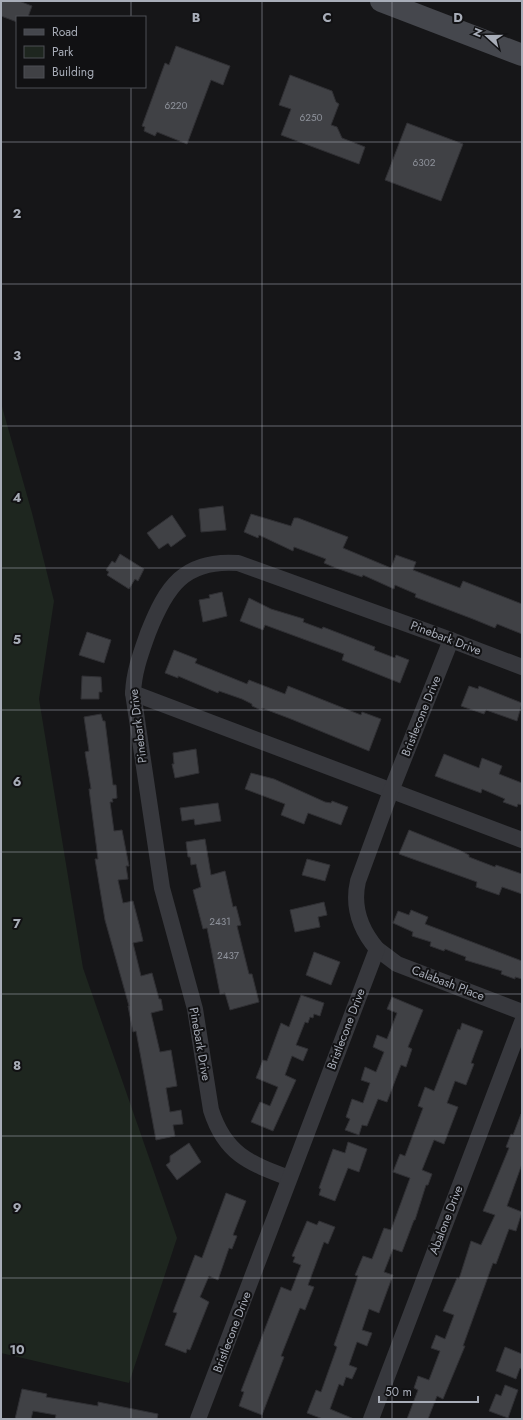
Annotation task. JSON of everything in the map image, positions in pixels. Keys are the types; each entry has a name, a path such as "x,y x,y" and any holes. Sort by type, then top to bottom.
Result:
{"street":[{"path":"381,1 522,55"},
{"name":"Pinebark Drive","path":"289,1178 245,1160 229,1145 215,1122 211,1110 195,1009 162,888 133,693 138,660 164,597 178,580 202,565 213,563 238,563 522,667"},
{"name":"Bristlecone Drive","path":"198,1419 377,949 363,930 357,914 356,892 362,868 391,791 451,640"},
{"path":"133,693 522,840"},
{"name":"Calabash Place","path":"377,949 397,964 522,1012"},
{"name":"Abalone Drive","path":"371,1419 522,1022"}],"green space":[{"path":"1,403 32,513 54,601 39,699 83,968 177,1238 129,1383 1,1353"}],"building":[{"path":"1,1 19,1 32,6 28,16 16,16 16,22 1,16"},
{"path":"176,46 230,66 223,85 211,80 187,144 157,132 155,136 144,131 145,127 142,126 165,63 169,65"},
{"path":"290,75 332,91 336,102 339,104 331,125 337,127 342,138 365,147 359,164 281,135 291,109 279,105"},
{"path":"407,123 463,144 441,201 385,180"},
{"path":"223,506 226,530 201,532 199,509"},
{"path":"251,514 291,526 294,518 298,518 348,537 343,548 391,568 396,555 416,562 413,570 460,588 463,581 522,604 522,634 497,624 495,628 415,597 416,594 395,585 394,589 363,575 362,577 324,563 326,559 294,547 293,551 259,535 258,538 244,532"},
{"path":"172,515 186,536 171,547 168,543 159,549 147,533"},
{"path":"120,554 144,569 138,581 135,579 129,589 107,575 109,572 106,570 112,561 115,563"},
{"path":"222,592 227,616 203,622 199,600 210,598 209,595"},
{"path":"249,598 271,609 304,619 303,622 322,629 323,627 375,647 374,650 395,658 396,655 409,660 400,683 342,660 344,654 265,625 263,630 240,621"},
{"path":"87,632 111,640 104,663 79,655"},
{"path":"174,650 197,659 195,663 247,684 249,680 285,694 288,686 361,715 362,712 381,719 369,751 291,719 262,708 261,710 242,699 219,691 218,693 178,676 178,678 165,673"},
{"path":"82,676 101,677 102,692 99,692 99,699 81,699"},
{"path":"469,686 478,689 479,686 522,703 517,721 486,710 484,714 461,706"},
{"path":"101,714 103,721 105,721 113,785 116,785 117,798 112,799 113,802 110,802 114,831 122,830 129,866 126,866 128,879 118,880 123,903 133,901 140,928 143,941 133,943 141,976 152,973 159,999 161,999 163,1010 151,1013 160,1052 171,1050 177,1086 166,1088 170,1112 181,1110 183,1124 173,1125 175,1136 156,1140 136,1031 133,1032 129,1006 105,920 95,859 98,859 89,789 91,789 85,752 89,751 84,717"},
{"path":"196,749 199,773 175,778 172,764 174,764 173,753"},
{"path":"444,754 479,768 482,758 502,766 499,774 522,783 522,805 518,804 517,807 503,802 505,799 482,789 481,793 435,776"},
{"path":"251,773 274,779 325,802 331,803 332,801 348,807 341,825 308,813 304,824 281,815 285,804 245,789"},
{"path":"218,803 221,821 195,825 194,819 182,821 180,808"},
{"path":"409,830 459,850 469,855 469,857 495,867 496,865 522,874 522,894 502,887 499,895 476,887 477,882 399,854"},
{"path":"205,839 211,875 225,871 233,907 236,906 241,925 237,926 249,974 252,974 259,1002 230,1010 225,993 220,994 207,928 203,929 193,890 201,887 196,864 191,865 190,857 188,857 186,842"},
{"path":"307,859 330,865 325,881 302,875"},
{"path":"324,902 327,915 318,917 320,927 295,932 290,910"},
{"path":"411,910 428,917 425,924 522,961 522,979 515,977 515,979 501,974 502,971 465,960 466,957 445,949 444,951 430,946 431,942 412,936 413,932 393,923 398,911 409,915"},
{"path":"314,952 340,962 331,985 306,975"},
{"path":"301,995 324,1003 320,1016 314,1014 313,1018 310,1017 308,1023 305,1022 296,1045 308,1049 303,1061 292,1056 285,1075 296,1080 273,1131 251,1122 260,1102 270,1106 278,1087 256,1078 263,1060 267,1061 281,1023 289,1027"},
{"path":"392,997 423,1010 408,1047 412,1049 406,1067 401,1065 387,1102 378,1099 367,1126 362,1125 359,1135 345,1130 350,1119 346,1117 352,1099 363,1103 370,1083 361,1080 365,1067 376,1072 384,1052 373,1047 377,1035 387,1039 397,1013 387,1009"},
{"path":"462,1023 483,1031 471,1063 474,1064 466,1085 455,1081 447,1103 458,1107 444,1144 434,1140 422,1170 432,1174 428,1185 426,1185 415,1220 402,1252 393,1249 384,1272 393,1275 379,1313 369,1309 362,1330 372,1333 367,1346 357,1342 349,1365 357,1368 352,1379 346,1377 343,1386 339,1384 330,1409 354,1419 323,1419 307,1413 316,1390 321,1392 337,1347 334,1345 358,1276 355,1275 363,1256 372,1259 384,1228 391,1230 410,1178 393,1172 400,1154 405,1156 423,1108 418,1106 425,1087 434,1091 458,1029 460,1030"},
{"path":"521,1114 522,1164 507,1206 522,1212 516,1231 509,1229 496,1264 493,1263 463,1346 465,1346 443,1399 437,1396 428,1419 407,1419 418,1390 414,1388 418,1376 429,1380 440,1351 431,1348 436,1335 445,1339 454,1315 443,1311 457,1278 459,1279 471,1241 481,1245 495,1215 483,1211 509,1148 506,1147 511,1134 513,1135"},
{"path":"348,1142 367,1149 359,1172 348,1168 335,1201 319,1195 321,1189 319,1188 333,1149 345,1153"},
{"path":"189,1143 201,1162 177,1180 166,1165 170,1162 170,1156"},
{"path":"226,1193 246,1201 233,1235 237,1236 232,1249 229,1248 218,1280 209,1276 200,1297 209,1302 190,1350 187,1349 186,1353 165,1345 177,1313 173,1312 195,1255 202,1258"},
{"path":"307,1221 317,1225 319,1221 335,1227 328,1244 324,1242 308,1285 314,1287 305,1310 300,1308 281,1356 284,1357 262,1415 239,1406 244,1392 241,1391 281,1287 291,1291 301,1265 293,1262 295,1257 292,1256"},
{"path":"505,1347 522,1354 522,1369 520,1368 516,1379 496,1371"},
{"path":"505,1385 518,1390 508,1418 489,1411 496,1394 501,1396"},
{"path":"22,1389 47,1394 46,1397 98,1406 98,1402 158,1414 157,1419 55,1419 56,1415 33,1411 31,1419 15,1419"}]}
